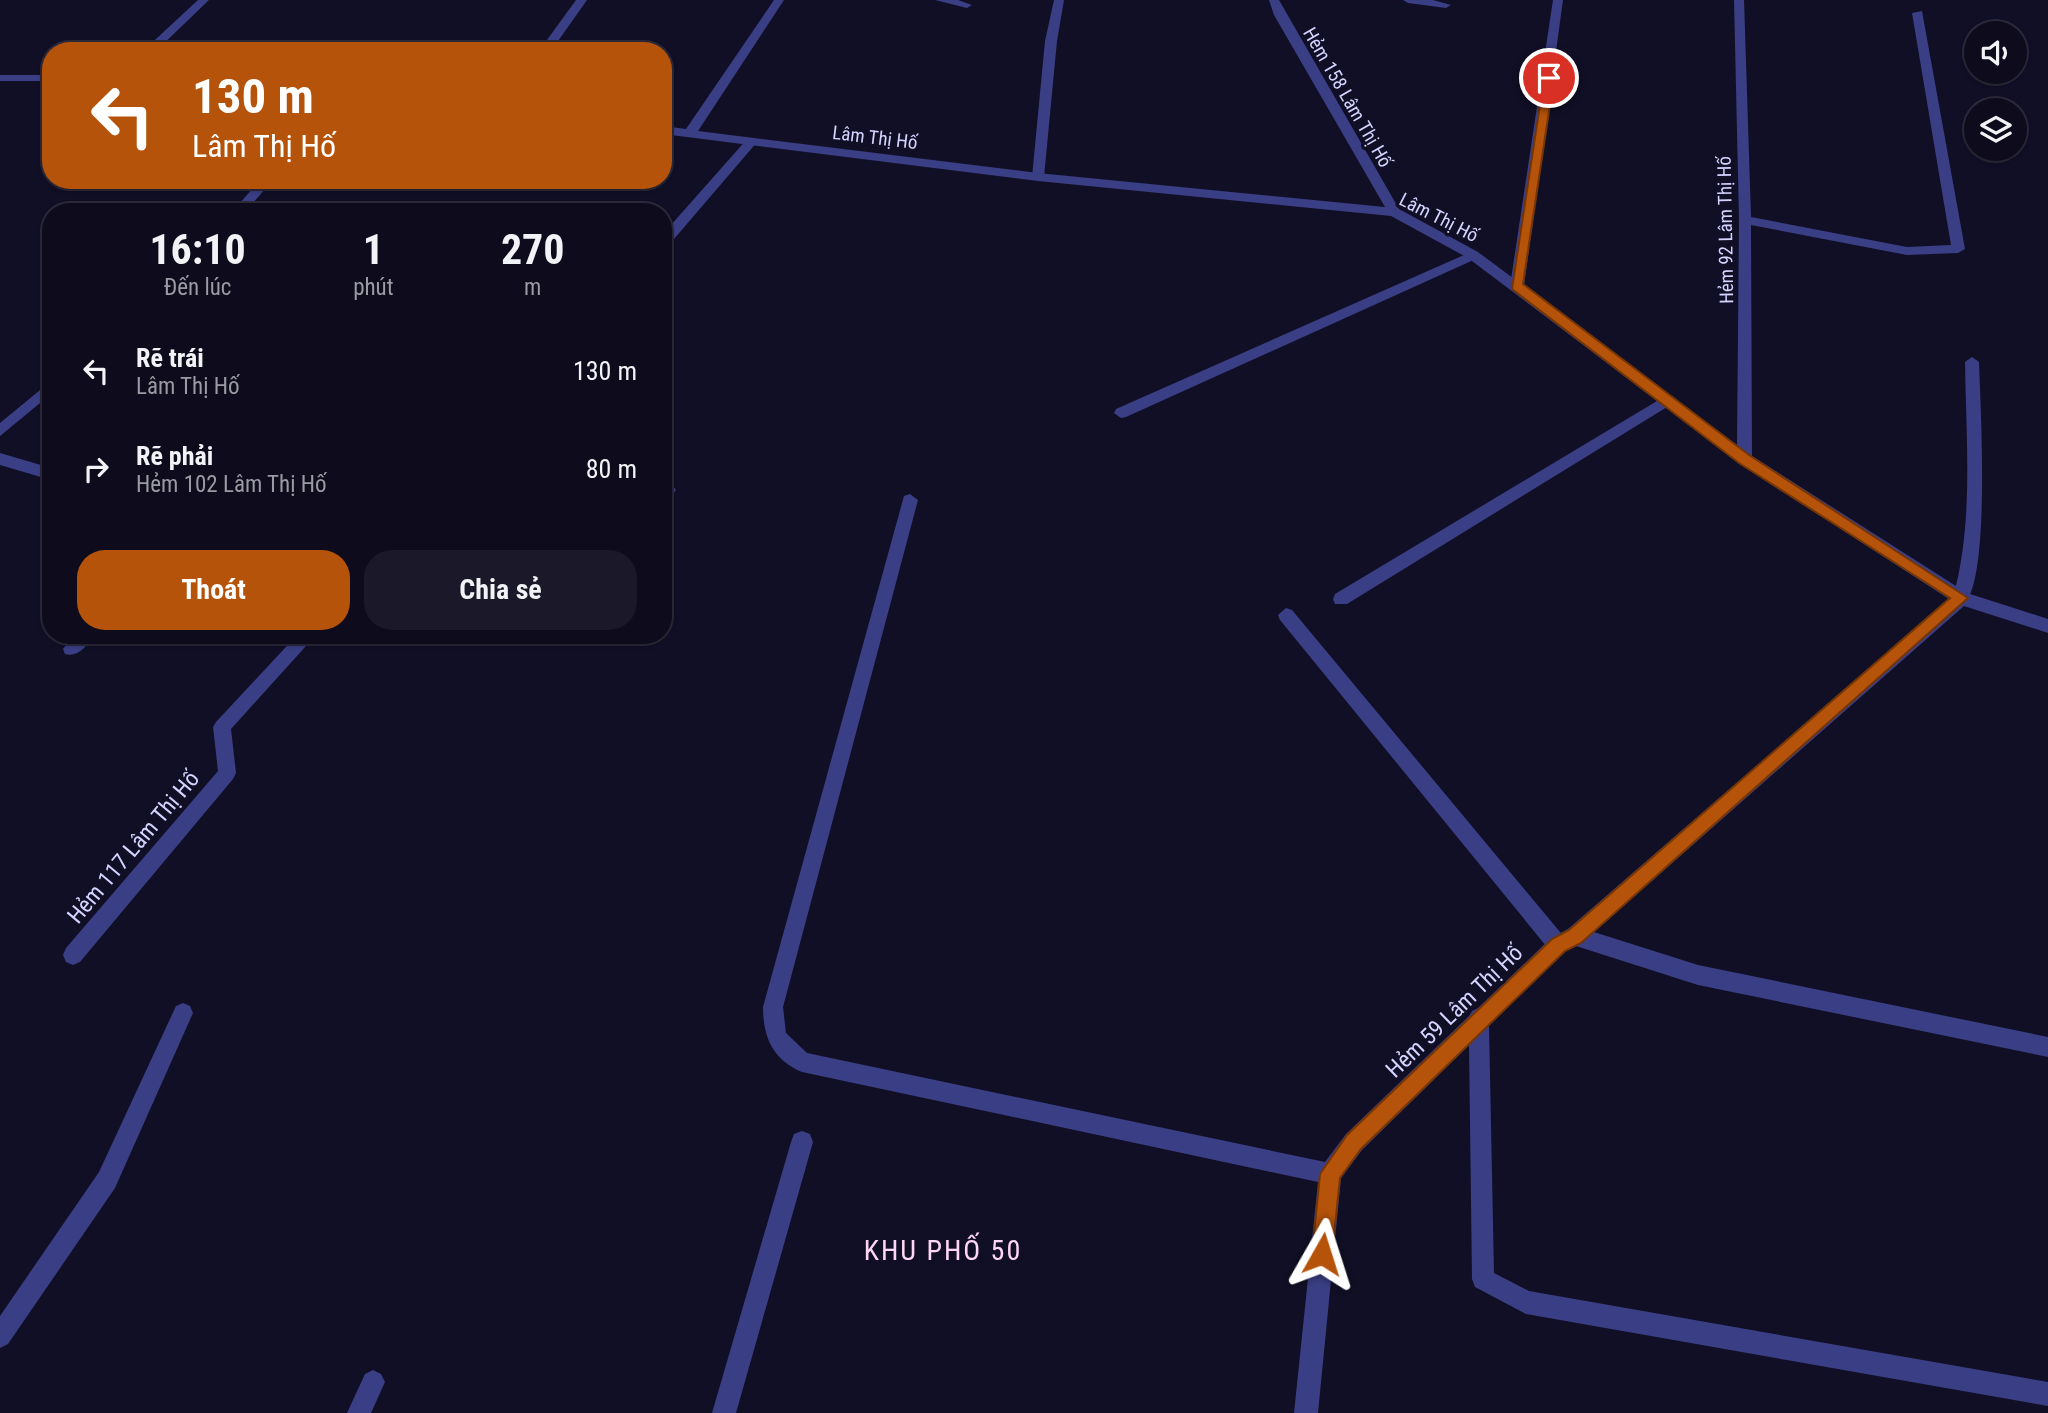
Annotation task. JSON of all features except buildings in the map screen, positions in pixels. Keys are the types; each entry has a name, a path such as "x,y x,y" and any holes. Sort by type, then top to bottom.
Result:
{"street":[{"path":"159,42 204,0"},
{"path":"552,42 582,0"},
{"path":"690,133 779,0"},
{"path":"940,0 967,5"},
{"path":"1038,177 1059,0"},
{"name":"Hẻm 158 Lâm Thị Hố","path":"1275,0 1280,15 1394,212"},
{"path":"1408,0 1446,5"},
{"path":"1517,286 1558,0"},
{"name":"Hẻm 92 Lâm Thị Hố","path":"1739,0 1745,220 1744,459"},
{"path":"1745,220 1907,251 1958,249 1918,13"},
{"path":"0,78 42,78"},
{"name":"Lâm Thị Hố","path":"672,131 1038,177 1394,212 1473,255 1744,459 1961,598 2048,626"},
{"path":"672,233 752,141"},
{"path":"247,203 259,189"},
{"path":"1121,413 1473,255"},
{"path":"1961,598 1969,575 1972,542 1972,362"},
{"path":"0,431 42,395"},
{"path":"1341,599 1667,400"},
{"path":"0,459 42,471"},
{"path":"909,500 773,1007 773,1025 779,1046 802,1062 1330,1174 1306,1413"},
{"name":"Hẻm 59 Lâm Thị Hố","path":"1330,1174 1354,1142 1479,1018 1961,598"},
{"path":"1286,615 1567,941 1698,975 2048,1046"},
{"path":"71,649 76,644"},
{"name":"Hẻm 117 Lâm Thị Hố","path":"73,955 227,773 222,727 300,644"},
{"path":"0,1336 107,1180 183,1013"},
{"path":"1479,1018 1483,1279 1526,1303 2048,1394"},
{"path":"723,1413 802,1142"},
{"path":"359,1413 373,1382"}],"district":[{"name":"KHU PHỐ 50","path":"943,1250"}],"route":[{"path":"1322,1254 1330,1174 1354,1142 1479,1018 1558,945 1575,936 1961,598 1744,459 1517,286 1549,78"}]}
